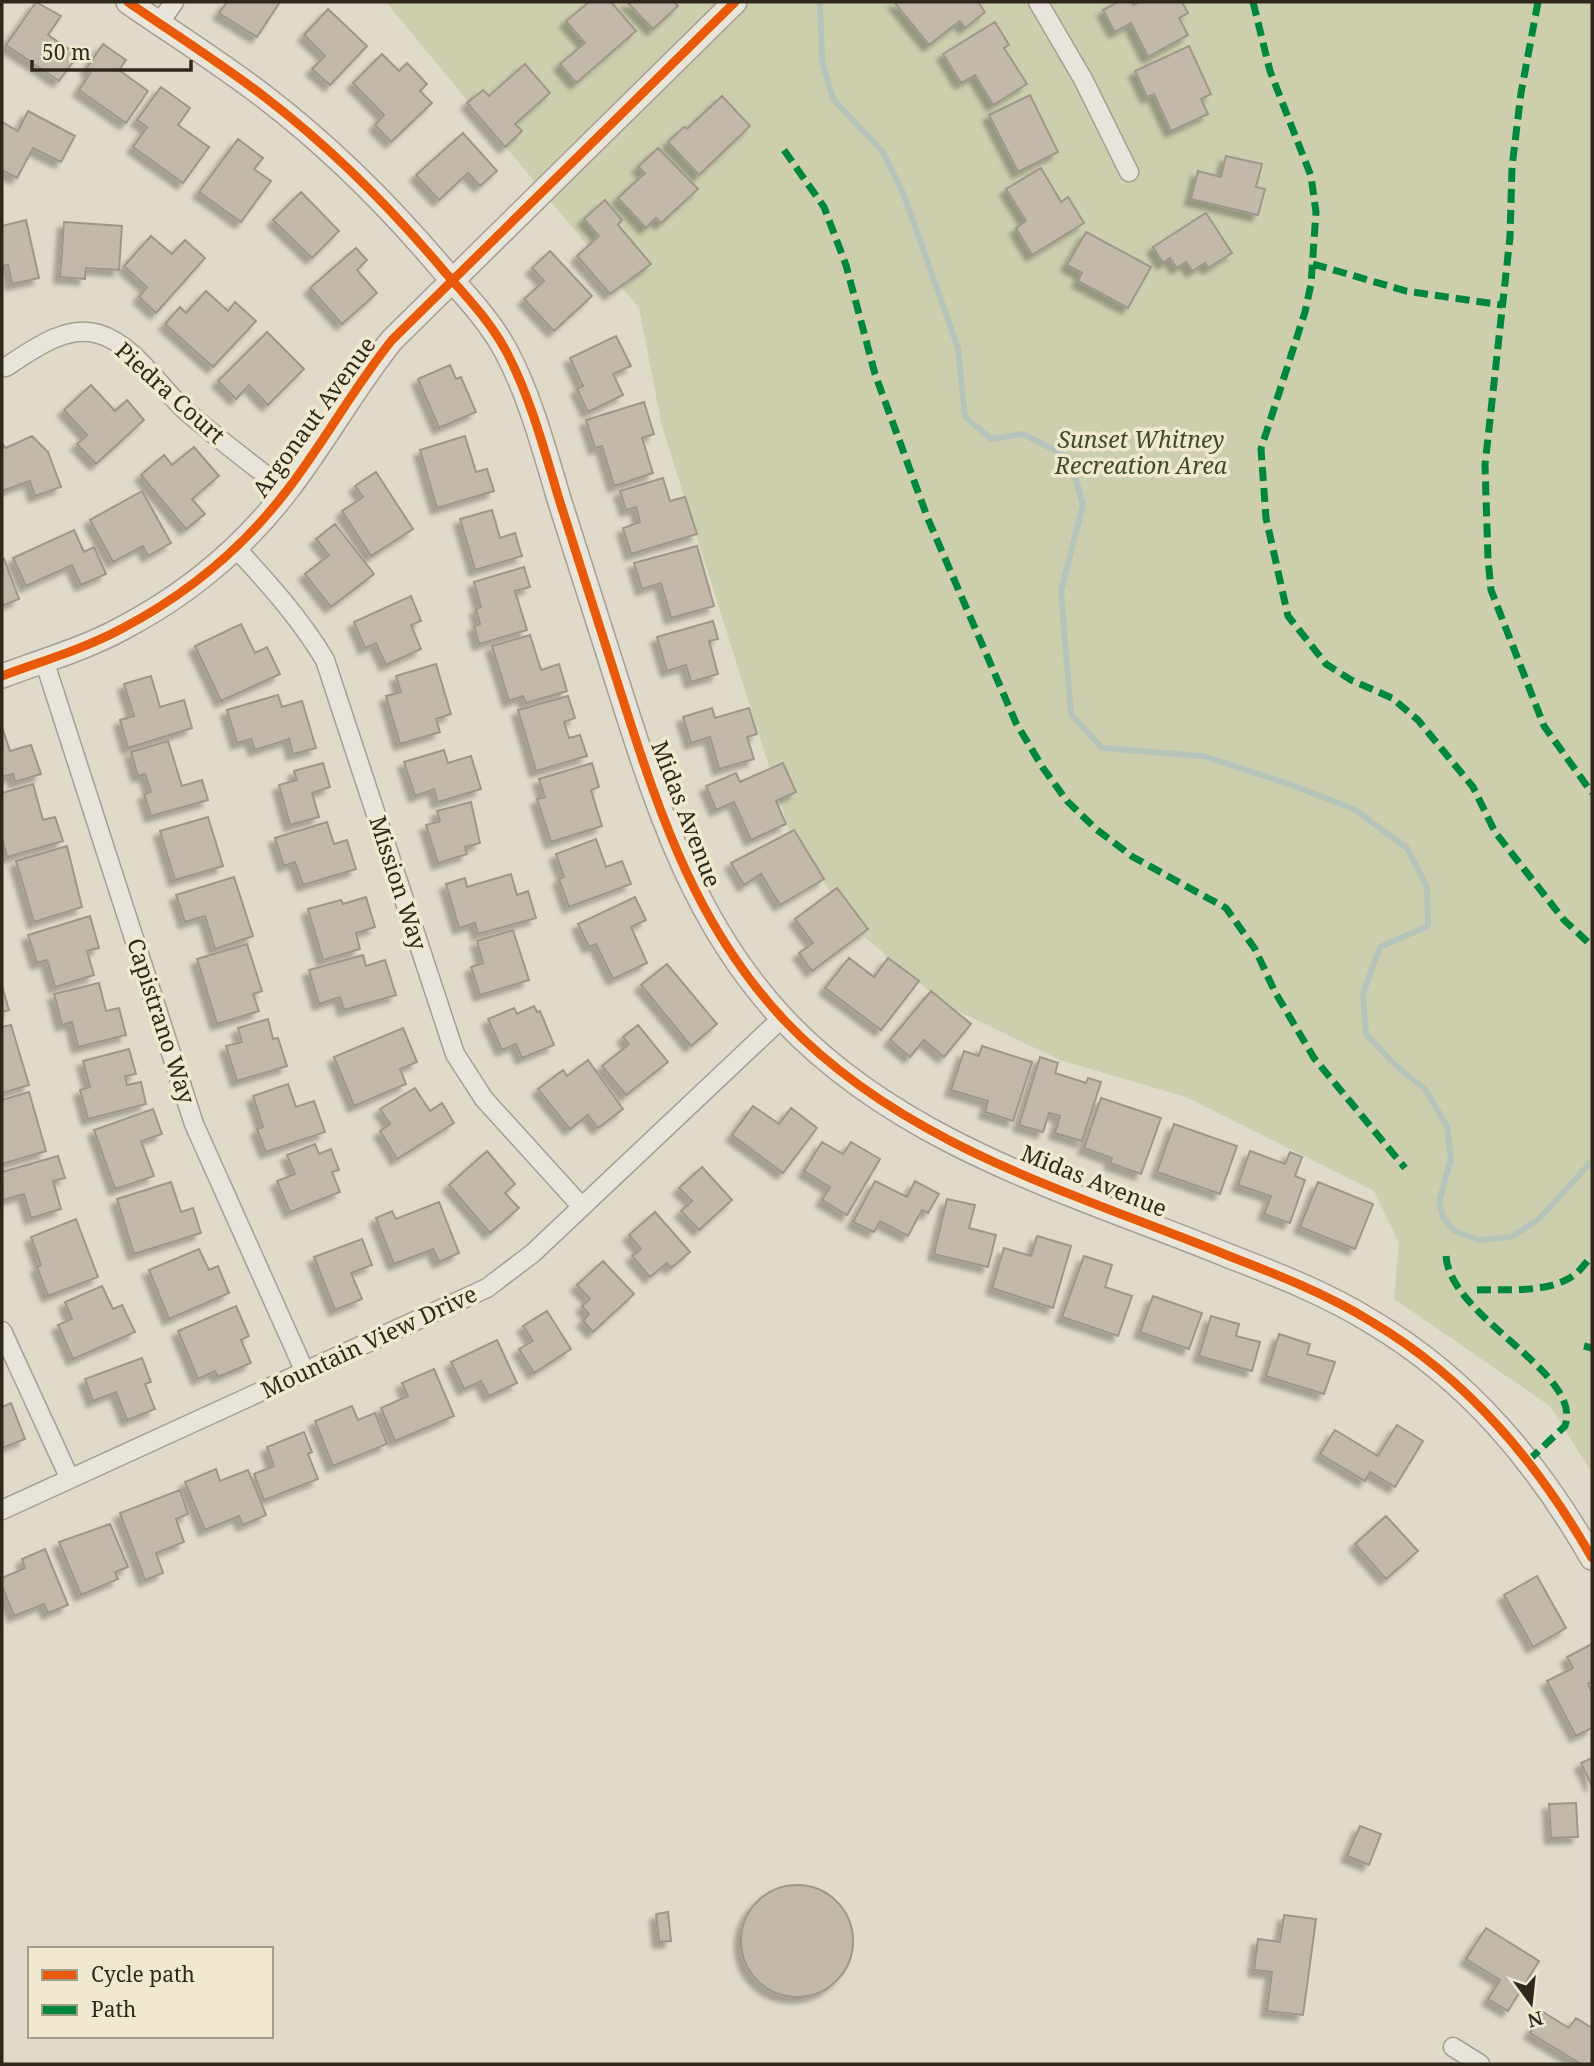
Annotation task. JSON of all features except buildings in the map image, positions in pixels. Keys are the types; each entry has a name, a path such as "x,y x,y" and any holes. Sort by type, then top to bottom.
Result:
{"street":[{"name":"Midas Avenue","path":"128,2 268,99 331,154 452,280 496,334 519,379 651,788 679,861 723,942 782,1018 856,1083 938,1137 1307,1287 1398,1338 1458,1385 1504,1431 1546,1483 1592,1558"},
{"path":"159,24 174,2"},
{"name":"Argonaut Avenue","path":"2,676 120,630 188,588 235,548 286,491 369,369 392,340 735,2"},
{"path":"1038,2 1083,79 1129,172"},
{"name":"Piedra Court","path":"6,366 46,342 72,333 98,334 123,346 185,410 286,491"},
{"name":"Mission Way","path":"235,548 309,632 325,660 455,1054 484,1099 582,1207"},
{"name":"Capistrano Way","path":"44,660 194,1124 305,1372"},
{"name":"Mountain View Drive","path":"2,1510 487,1288 533,1252 782,1018"},
{"path":"2,1331 70,1479"},
{"path":"1453,2047 1480,2064"}],"green space":[{"name":"Sunset Whitney Recreation Area","path":"386,2 1592,2 1592,1473 1550,1406 1394,1299 1399,1243 1374,1191 1186,1097 1060,1060 947,1006 860,933 791,836 662,426 639,308"}],"waterway":[{"path":"820,2 822,61 833,99 883,152 904,195 958,348 965,417 991,439 1023,434 1070,458 1083,505 1061,591 1071,714 1102,748 1203,756 1286,783 1354,809 1407,848 1427,887 1428,926 1380,947 1363,993 1366,1034 1395,1065 1425,1089 1447,1126 1451,1158 1439,1202 1444,1219 1456,1232 1480,1240 1511,1237 1539,1219 1592,1161"}],"marked path":[{"path":"1253,2 1270,71 1311,176 1316,212 1311,284 1305,312 1261,449 1266,518 1288,616 1326,664 1351,680 1392,698 1418,720 1473,787 1495,832 1564,920 1592,946"},
{"path":"1538,2 1521,93 1512,167 1510,237 1485,465 1488,559 1491,590 1544,726 1592,793"},
{"path":"784,150 824,207 846,265 875,374 928,519 1016,723 1043,768 1067,801 1096,829 1133,857 1226,908 1255,949 1275,992 1314,1058 1405,1168"},
{"path":"1313,264 1406,291 1502,305"},
{"path":"1446,1256 1453,1279 1469,1301 1537,1365 1555,1386 1566,1406 1565,1426 1529,1460"},
{"path":"1477,1290 1529,1289 1555,1284 1577,1273 1592,1256"},
{"path":"1584,1346 1592,1348"}],"cycle path":[{"path":"128,2 249,85 337,158 424,248 493,329 515,368 536,423 638,746 669,831 706,911 729,949 755,986 785,1021 832,1064 883,1102 937,1134 1052,1187 1302,1286 1355,1312 1407,1345 1469,1396 1524,1456 1592,1558"},
{"path":"2,676 78,649 145,616 191,585 233,550 288,489 392,340 735,2"}]}
